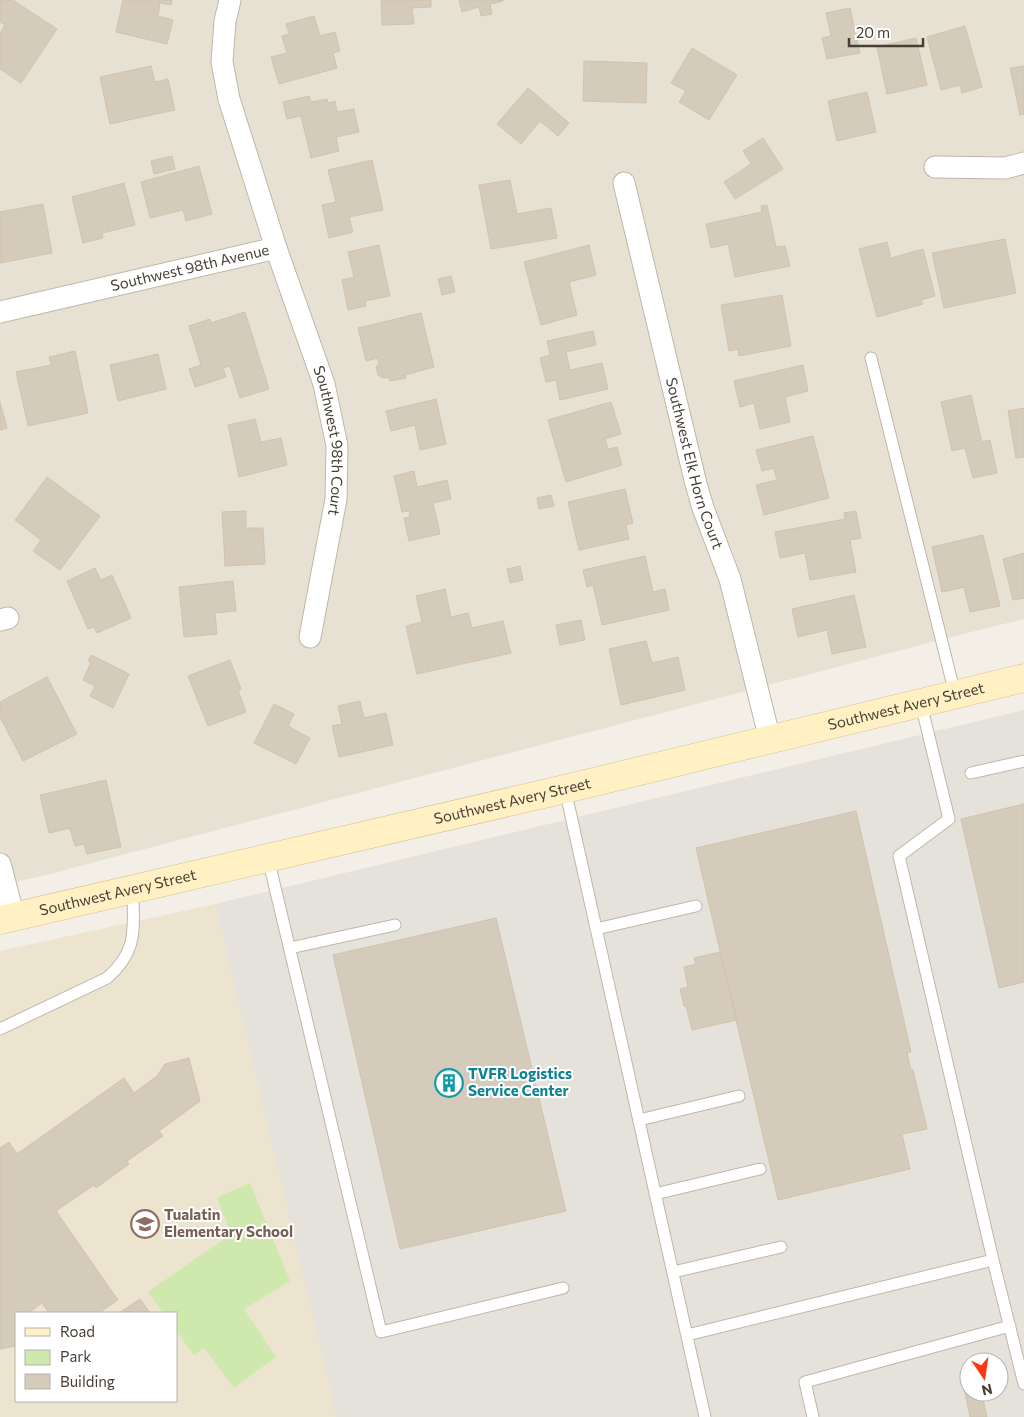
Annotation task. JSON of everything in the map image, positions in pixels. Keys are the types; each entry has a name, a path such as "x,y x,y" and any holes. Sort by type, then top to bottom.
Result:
{"main road":[{"name":"Southwest Avery Street","path":"7,919 565,789 1024,678"}],"street":[{"name":"Southwest 98th Avenue","path":"0,312 276,248 229,99 222,62 225,21 230,0"},
{"path":"935,167 1005,168 1024,163"},
{"name":"Southwest Elk Horn Court","path":"624,183 696,484 730,579 770,740"},
{"name":"Southwest 98th Court","path":"276,248 324,384 337,446 336,499 310,637"},
{"path":"0,864 7,919"}],"lane":[{"path":"871,358 955,696"},
{"path":"921,704 949,819 899,856 993,1260 1024,1384"},
{"path":"971,773 1024,761"},
{"path":"565,789 705,1417"},
{"path":"268,858 382,1332 563,1288"},
{"path":"0,1029 107,978 120,967 129,953 133,936 134,889"},
{"path":"596,929 696,906"},
{"path":"290,948 395,925"},
{"path":"639,1120 739,1096"},
{"path":"655,1194 760,1168"},
{"path":"673,1272 781,1247"},
{"path":"686,1335 993,1260"},
{"path":"813,1417 805,1382 1010,1326"}],"shaded area":[{"path":"0,0 1024,0 1024,619 42,876 0,885"},
{"path":"1024,710 1024,1417 336,1417 215,904"},
{"name":"Tualatin Elementary School","path":"215,904 337,1417 0,1417 0,951"}],"green space":[{"path":"250,1183 290,1281 244,1309 276,1357 234,1388 204,1348 194,1355 178,1334 178,1312 162,1312 148,1292 231,1234 217,1198"}],"building":[{"path":"0,0 13,0 57,29 21,83 0,69 0,33 5,25 0,22"},
{"path":"123,0 172,0 171,5 160,3 158,16 173,20 167,44 116,32"},
{"path":"381,0 431,0 431,7 412,8 414,24 382,25"},
{"path":"459,0 503,1 490,4 492,14 481,16 479,7 462,12"},
{"path":"850,8 860,53 827,59 822,38 831,36 826,13"},
{"path":"314,16 320,36 335,32 340,51 333,53 337,68 279,84 271,57 287,53 282,36 289,34 286,24"},
{"path":"965,26 982,87 962,93 960,85 941,90 927,37"},
{"path":"916,38 927,85 887,94 877,47"},
{"path":"692,48 737,75 709,120 679,102 686,91 671,83"},
{"path":"584,61 647,63 646,103 583,101"},
{"path":"151,66 155,82 168,79 175,110 110,124 100,77"},
{"path":"1024,66 1024,114 1020,115 1010,68"},
{"path":"528,88 569,123 558,136 540,121 521,144 497,124"},
{"path":"867,92 876,132 837,141 828,101"},
{"path":"309,96 311,102 327,99 328,103 335,101 337,112 354,109 359,132 336,137 339,151 311,158 301,116 287,119 283,102"},
{"path":"763,138 783,169 735,199 724,182 751,164 743,151"},
{"path":"172,156 175,169 154,174 151,161"},
{"path":"372,160 383,210 349,217 353,232 329,238 322,205 336,202 328,170"},
{"path":"199,166 212,214 186,221 183,210 150,218 141,182"},
{"path":"510,180 517,214 551,208 557,238 491,249 479,185"},
{"path":"124,183 135,225 102,233 103,238 83,243 72,197"},
{"path":"43,204 52,253 0,263 0,212"},
{"path":"767,205 776,247 785,246 790,266 735,277 728,244 711,248 706,224 762,212 761,206"},
{"path":"1005,239 1016,293 944,308 932,253"},
{"path":"887,242 891,258 923,249 935,296 921,300 923,304 877,317 859,249"},
{"path":"379,245 390,296 365,301 366,306 348,310 342,280 354,277 348,252"},
{"path":"589,245 596,275 569,282 577,315 541,325 524,262"},
{"path":"451,276 455,292 442,295 438,279"},
{"path":"782,295 791,346 739,356 738,349 729,351 721,305"},
{"path":"245,312 269,389 240,398 230,366 223,368 226,377 195,387 189,369 201,365 189,326 210,319 211,323"},
{"path":"421,313 434,367 405,375 406,378 390,381 388,377 383,378 378,375 376,367 379,364 378,358 366,361 358,328"},
{"path":"593,331 596,345 566,352 570,370 602,363 608,389 560,400 556,380 546,382 540,358 550,355 547,341"},
{"path":"75,351 88,413 28,426 16,372 51,365 49,357"},
{"path":"158,354 166,389 118,401 110,365"},
{"path":"803,365 808,391 785,397 790,422 760,429 754,403 740,407 734,381"},
{"path":"971,395 982,442 990,440 997,473 973,478 965,448 952,451 941,402"},
{"path":"436,399 446,444 420,450 415,425 391,431 386,411"},
{"path":"0,402 7,428 0,430"},
{"path":"611,402 621,434 605,439 608,449 617,447 622,465 566,482 548,420"},
{"path":"1024,408 1024,457 1016,458 1008,411"},
{"path":"255,419 261,442 281,438 287,465 239,477 228,425"},
{"path":"813,436 829,498 764,515 756,485 777,480 774,468 762,471 756,450"},
{"path":"414,471 417,487 447,480 451,499 433,503 440,534 409,541 404,518 410,517 409,511 402,512 394,476"},
{"path":"47,477 100,516 60,570 33,551 41,540 15,520"},
{"path":"625,489 633,523 626,525 629,539 579,550 568,502"},
{"path":"551,495 554,506 539,509 537,498"},
{"path":"246,511 246,528 263,528 265,564 225,566 222,512"},
{"path":"856,511 861,538 850,540 856,572 810,580 805,553 780,558 775,532 845,519 844,513"},
{"path":"983,535 1000,606 970,612 964,587 942,592 932,547"},
{"path":"1024,553 1024,598 1013,600 1003,559"},
{"path":"645,556 653,592 665,589 669,610 602,625 593,585 587,587 583,570"},
{"path":"520,566 523,580 510,583 507,569"},
{"path":"95,568 101,580 112,575 131,618 97,633 94,627 88,629 67,581"},
{"path":"233,581 236,611 215,613 217,634 184,637 179,587"},
{"path":"445,589 451,617 468,613 472,628 503,621 511,653 417,674 406,626 422,622 416,596"},
{"path":"854,595 866,647 832,654 827,630 798,637 792,609"},
{"path":"581,620 585,640 560,645 556,625"},
{"path":"646,641 652,663 678,657 685,690 621,705 609,649"},
{"path":"91,655 129,674 113,708 90,696 95,686 83,680 91,662 88,661"},
{"path":"230,660 241,689 238,690 246,712 208,726 188,676"},
{"path":"47,677 77,734 23,761 0,717 0,702"},
{"path":"360,701 364,718 386,713 393,745 339,757 332,726 342,724 338,706"},
{"path":"274,704 294,714 288,726 310,738 296,764 254,743"},
{"path":"106,780 121,847 87,854 84,844 75,846 70,828 49,833 40,795"},
{"path":"1024,804 1024,982 999,988 961,819"},
{"path":"856,811 911,1052 907,1053 927,1129 902,1134 910,1169 778,1200 696,848"},
{"name":"TVFR Logistics Service Center","path":"496,918 566,1211 400,1249 333,955"},
{"path":"720,952 737,1020 692,1030 680,989 688,987 684,967 696,964 694,958"},
{"path":"189,1058 200,1101 159,1131 163,1136 127,1161 129,1164 96,1188 94,1185 56,1211 118,1300 100,1312 48,1312 42,1303 30,1312 15,1312 15,1346 0,1349 0,1148 9,1142 17,1154 124,1078 134,1093 157,1076 165,1064"},
{"path":"140,1299 149,1312 120,1312"},
{"path":"967,1402 983,1402 987,1417 970,1417"}],"place":[{"name":"TVFR Logistics Service Center","path":"449,1083"},
{"name":"Tualatin Elementary School","path":"145,1224"}]}
